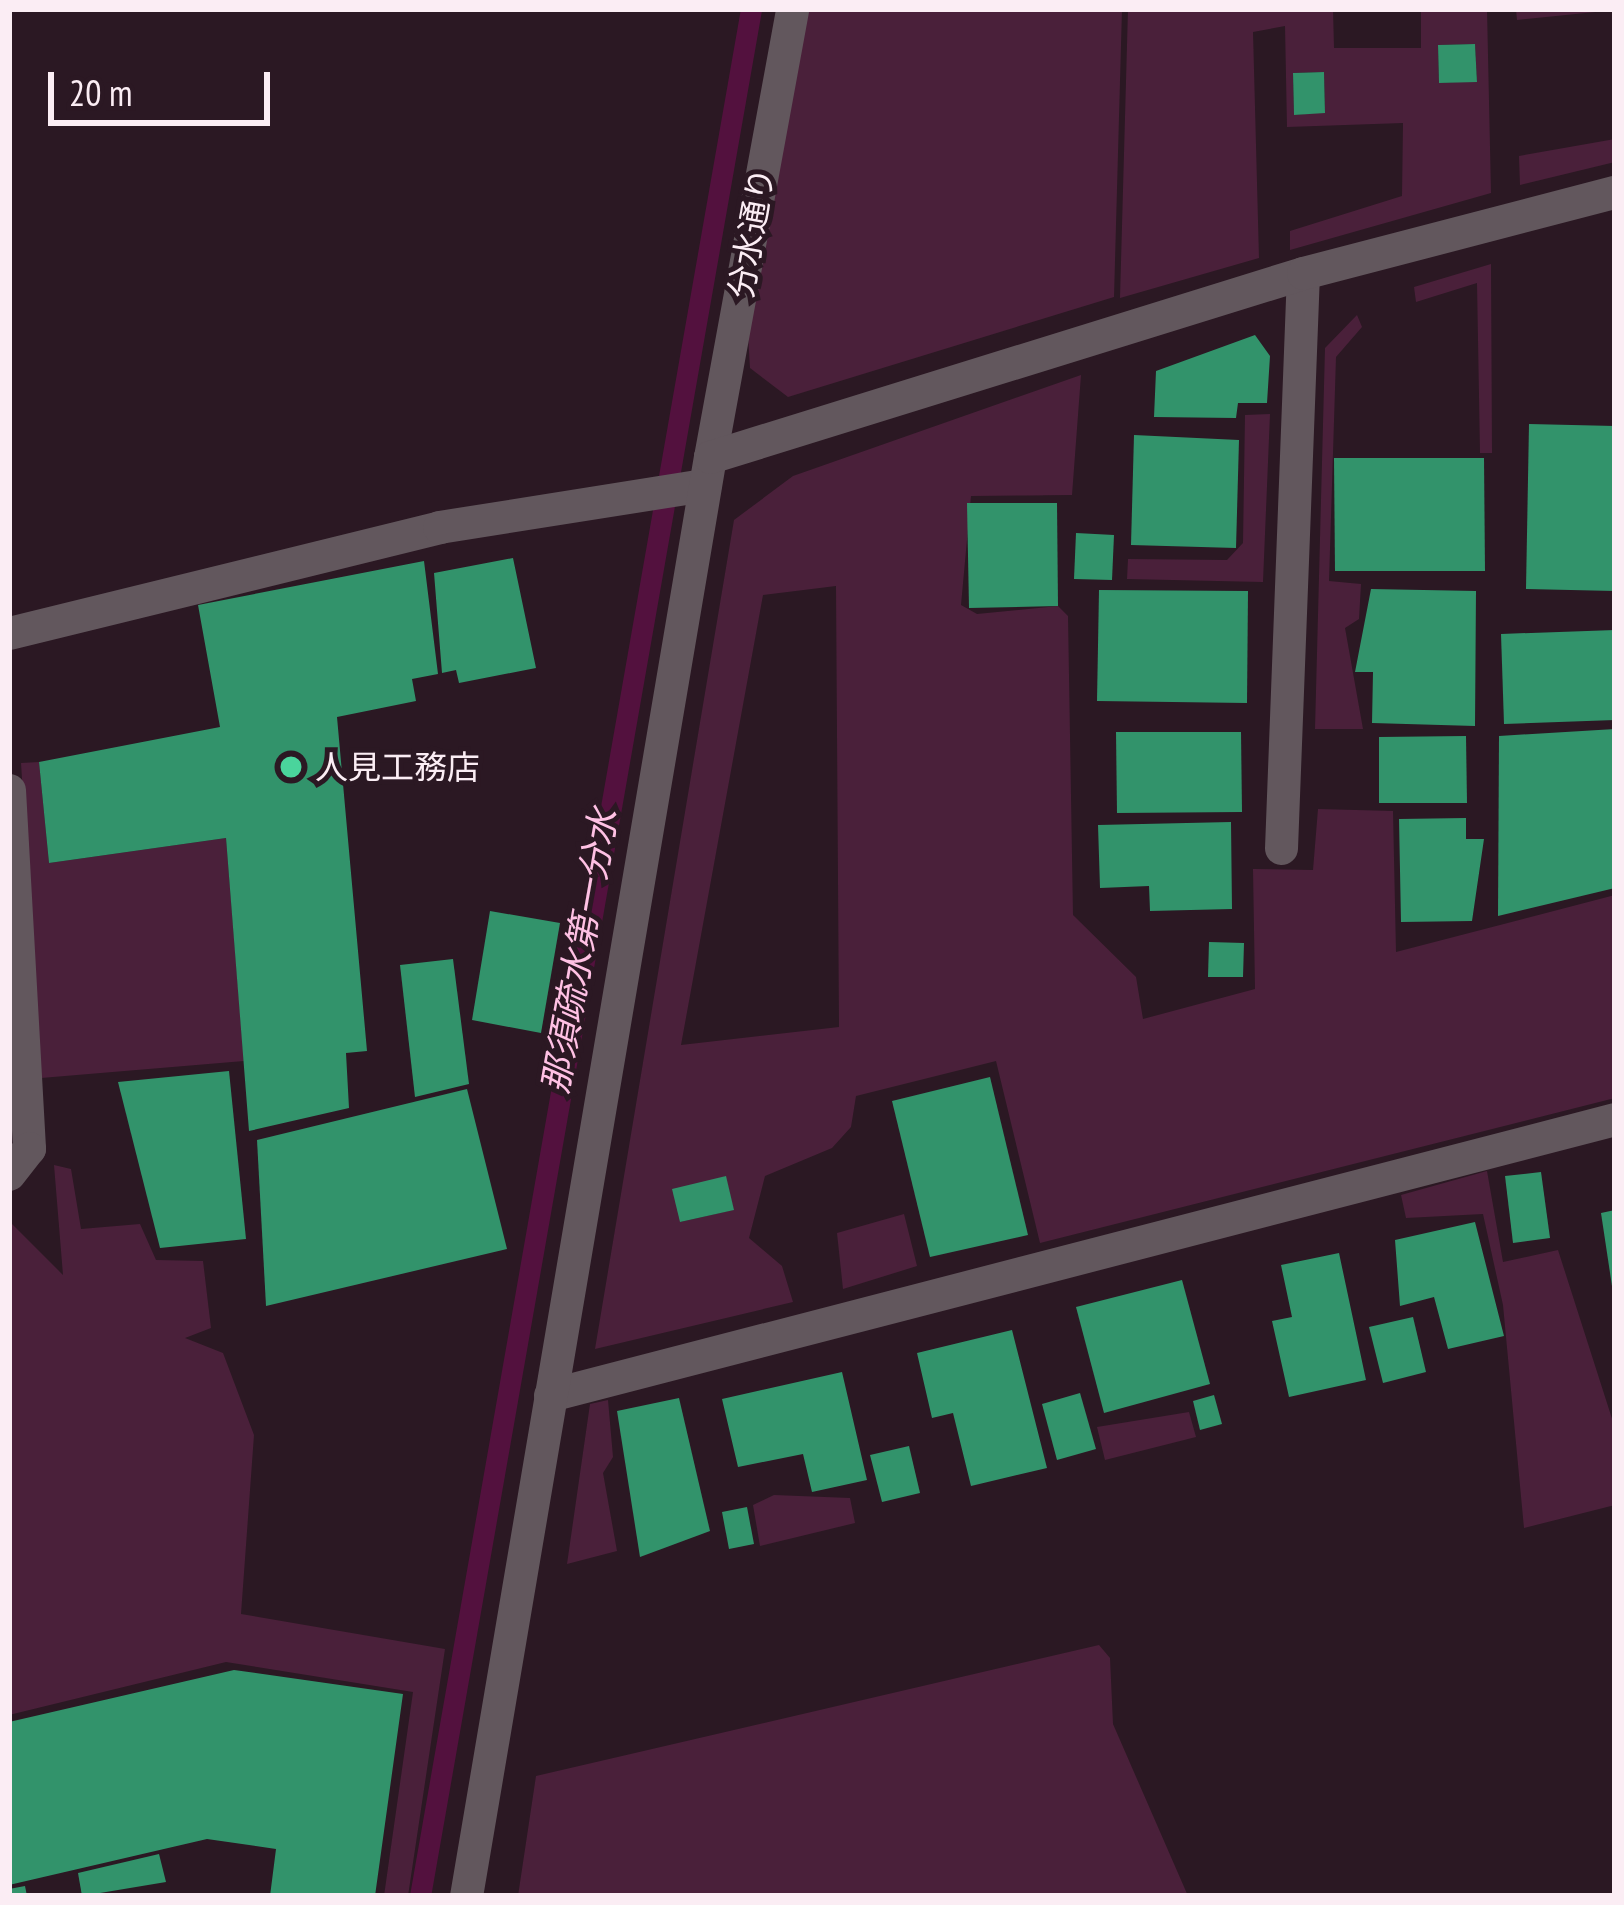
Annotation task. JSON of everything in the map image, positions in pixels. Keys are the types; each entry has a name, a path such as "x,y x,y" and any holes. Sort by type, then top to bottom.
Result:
{"street":[{"name":"分水通り","path":"466,1896 707,471 792,9"},
{"path":"9,633 439,527 707,471 1303,273 1615,192"},
{"path":"1281,848 1303,273"},
{"path":"9,790 29,1148 9,1174"},
{"path":"550,1395 1615,1118"}],"shaded area":[{"path":"805,9 1122,9 1114,297 788,397 750,368 747,318"},
{"path":"1128,9 1333,9 1334,48 1421,48 1421,9 1487,9 1491,193 1290,250 1290,231 1402,196 1403,123 1287,127 1285,26 1253,32 1259,258 1120,298","holes":["1475,44 1477,81 1439,83 1438,45","1324,72 1325,112 1294,115 1293,73"]},
{"path":"1516,9 1615,9 1615,10 1517,20"},
{"path":"1615,139 1615,162 1520,185 1519,156"},
{"path":"1491,264 1492,453 1480,453 1477,283 1416,302 1414,287"},
{"path":"1357,315 1362,327 1336,357 1329,581 1361,584 1359,619 1345,628 1363,729 1315,729 1325,348"},
{"path":"1081,375 1072,495 971,496 961,605 977,614 1058,606 1068,616 1073,915 1136,977 1143,1019 1255,989 1253,869 1313,870 1318,809 1393,811 1396,952 1615,895 1615,1098 1040,1243 996,1061 856,1096 851,1127 832,1148 765,1176 749,1238 782,1266 793,1302 595,1349 734,520 793,476","holes":["836,586 839,1027 681,1045 763,595","725,1176 733,1210 680,1222"]},
{"path":"1270,414 1263,582 1127,579 1128,559 1227,560 1243,543 1245,415"},
{"path":"39,762 49,863 226,838 244,1061 41,1078 21,763"},
{"path":"54,1165 71,1169 81,1229 140,1224 156,1260 203,1261 211,1328 185,1338 223,1353 254,1435 241,1614 445,1649 408,1896 384,1896 413,1692 226,1662 9,1715 9,1221 63,1275"},
{"path":"1487,1171 1503,1262 1558,1250 1615,1428 1615,1505 1524,1528 1503,1305 1483,1214 1406,1218 1401,1195"},
{"path":"904,1214 917,1266 843,1289 837,1233"},
{"path":"608,1400 613,1457 603,1473 617,1551 567,1564 590,1404"},
{"path":"1189,1412 1196,1437 1105,1460 1097,1427"},
{"path":"774,1495 850,1498 855,1523 760,1546 753,1505"},
{"path":"1099,1645 1110,1658 1113,1724 1188,1896 518,1896 536,1776"}],"building":[{"path":"1475,44 1477,82 1439,83 1438,45"},
{"path":"1324,72 1325,113 1294,115 1293,73"},
{"path":"1255,335 1270,356 1267,403 1238,403 1236,418 1154,417 1156,371"},
{"path":"1529,424 1615,426 1615,591 1526,589"},
{"path":"1134,435 1239,440 1236,548 1131,545"},
{"path":"1334,458 1484,458 1485,571 1335,571"},
{"path":"967,503 1057,503 1058,606 969,608"},
{"path":"1076,533 1114,535 1112,580 1074,579"},
{"path":"513,558 536,668 459,683 456,670 442,673 434,573"},
{"path":"424,561 438,674 412,679 416,701 337,717 367,1051 346,1053 349,1108 249,1131 226,838 49,863 39,762 220,727 198,605"},
{"path":"1371,589 1476,591 1475,726 1372,723 1373,672 1355,672"},
{"path":"1099,590 1248,591 1247,703 1097,701"},
{"path":"1615,630 1615,720 1504,724 1501,634"},
{"path":"1615,729 1615,888 1498,916 1499,736"},
{"path":"1116,732 1241,732 1242,812 1117,813"},
{"path":"1466,736 1467,803 1379,803 1379,737"},
{"path":"1466,818 1466,839 1484,839 1472,921 1401,922 1399,819"},
{"path":"1231,822 1232,909 1150,911 1149,886 1100,888 1098,825"},
{"path":"490,911 560,923 541,1033 472,1020"},
{"path":"1209,942 1244,943 1243,977 1208,977"},
{"path":"453,959 469,1084 415,1097 400,965"},
{"path":"229,1071 246,1239 160,1248 118,1082"},
{"path":"990,1077 1028,1235 930,1257 892,1101"},
{"path":"467,1089 507,1249 266,1306 257,1140"},
{"path":"1541,1172 1550,1238 1513,1243 1505,1176"},
{"path":"726,1176 734,1210 680,1222 672,1189"},
{"path":"1615,1210 1615,1286 1612,1286 1601,1213"},
{"path":"1475,1222 1504,1336 1448,1349 1434,1297 1400,1306 1395,1240"},
{"path":"1339,1253 1366,1380 1289,1397 1272,1321 1292,1317 1281,1265"},
{"path":"1182,1280 1210,1384 1104,1413 1076,1307"},
{"path":"1413,1317 1426,1372 1383,1383 1369,1327"},
{"path":"1012,1330 1047,1468 971,1486 953,1413 932,1418 917,1353"},
{"path":"842,1372 867,1480 812,1492 803,1454 738,1467 722,1399"},
{"path":"1080,1393 1096,1449 1057,1460 1042,1404"},
{"path":"1214,1395 1222,1424 1200,1430 1193,1401"},
{"path":"679,1398 710,1531 640,1557 617,1411"},
{"path":"909,1446 920,1493 882,1502 870,1455"},
{"path":"747,1507 754,1544 729,1549 722,1512"},
{"path":"234,1670 403,1694 375,1896 270,1896 276,1849 207,1839 9,1885 9,1722"},
{"path":"159,1854 166,1882 82,1896 78,1873"},
{"path":"25,1886 27,1896 9,1896 9,1889"}],"waterway":[{"name":"那須疏水第一分水","path":"420,1896 751,9"}],"place":[{"name":"人見工務店","path":"291,767"}]}
